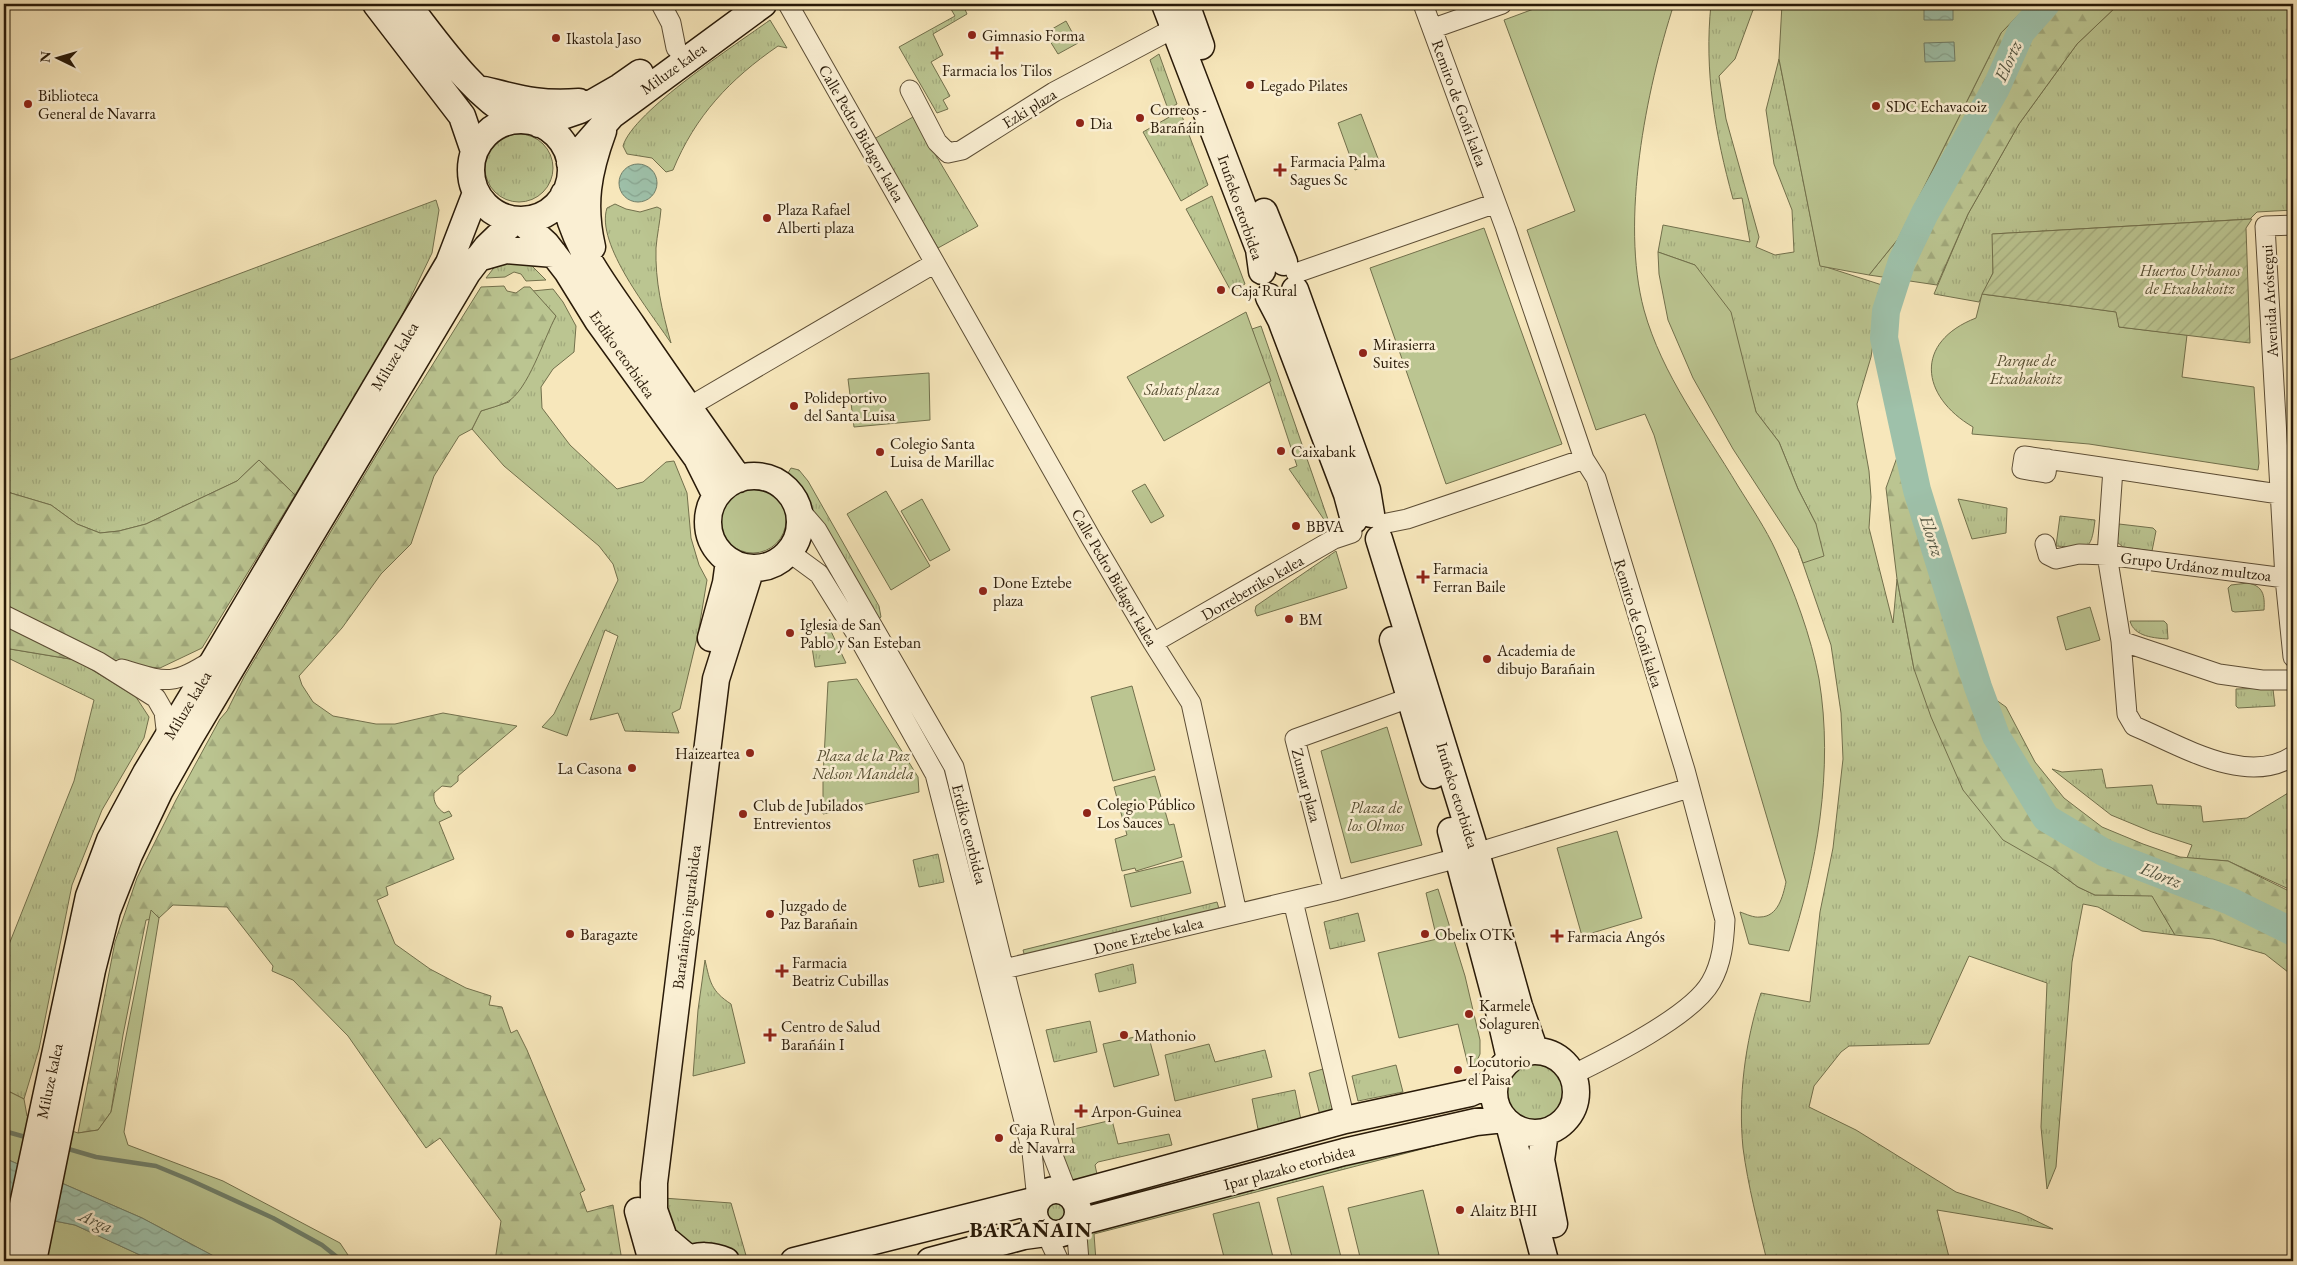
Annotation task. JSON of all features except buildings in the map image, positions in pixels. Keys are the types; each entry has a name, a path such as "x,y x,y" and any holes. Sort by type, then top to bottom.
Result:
{"main road":[{"path":"376,4 462,116 474,151"},
{"path":"407,4 465,76 497,108 550,130 560,139 570,163 570,179 564,194 546,214 533,219 517,220 494,212 484,204 476,192 471,177 471,164 474,151 488,132 502,124 529,122"},
{"name":"Miluze kalea","path":"570,163 602,109 620,87 736,4"},
{"name":"Miluze kalea","path":"529,122 580,110 602,109 644,89 763,4"},
{"name":"Iruñeko etorbidea","path":"1174,10 1259,249 1284,274 1367,490 1367,529 1371,567 1409,698 1467,856 1535,1051"},
{"path":"478,89 530,102 602,109 587,189 586,207 590,236 600,277"},
{"name":"Miluze kalea","path":"52,1117 89,896 110,840 146,773 449,263 476,192"},
{"name":"Erdiko etorbidea","path":"564,194 567,212 586,258 687,408 739,479"},
{"name":"Miluze kalea","path":"18,1261 52,1117 107,911 129,855 160,790 467,273 478,258 517,220"},
{"name":"Erdiko etorbidea","path":"517,220 554,254 567,270 598,321 697,458 716,496"},
{"path":"478,258 506,250 554,254"},
{"name":"Iruñeko etorbidea","path":"1284,274 1261,287 1269,297 1281,320 1347,494 1367,529 1467,856 1510,1058"},
{"path":"753,476 768,478 781,484 791,495 798,508 800,524 797,539 789,552 778,561 765,567 740,564 718,551 711,538 708,524 710,510 716,496 726,486 739,479 753,476"},
{"name":"Barañaingo ingurabidea","path":"687,1260 664,1238 654,1210 654,1183 716,679 740,564"},
{"name":"Barañaingo ingurabidea","path":"652,1261 638,1212 637,1195 700,675 726,582 740,564"},
{"path":"1507,1122 1520,1131 1544,1132 1558,1126 1568,1116 1574,1103 1576,1089 1572,1075 1558,1057 1548,1052 1522,1052 1510,1058 1500,1069 1494,1082 1495,1102 1507,1122 1545,1261"},
{"name":"Ipar plazako etorbidea","path":"1068,1194 1346,1120 1470,1093 1494,1082"},
{"name":"Ipar plazako etorbidea","path":"1076,1223 1344,1152 1476,1122 1507,1122"},
{"path":"1544,1132 1541,1160 1543,1176 1563,1261"},
{"path":"794,1261 1037,1200 1048,1191 1055,1190 1068,1194 1077,1204 1076,1223 1072,1229 1060,1234 1046,1233 1024,1236 930,1261"},
{"path":"1037,1200 1034,1215 1040,1228 1046,1233"},
{"path":"687,1260 704,1256 726,1261"}],"street":[{"path":"662,4 671,24 676,48"},
{"name":"Calle Pedro Bidagor kalea","path":"788,4 1153,644 1191,703 1237,913"},
{"name":"Remiro de Goñi kalea","path":"1423,4 1434,28 1496,202 1584,460 1596,478 1689,788 1725,920 1724,942 1718,966 1711,983 1698,1000 1665,1024 1572,1075"},
{"path":"1434,28 1502,4"},
{"name":"Ezki plaza","path":"910,90 937,142 948,153 962,150 1054,92 1165,33 1174,10"},
{"path":"1284,274 1496,202"},
{"name":"Avenida Aróstegui","path":"2286,495 2265,226 2293,225"},
{"path":"687,408 935,263"},
{"path":"1367,529 1407,519 1584,460"},
{"path":"2048,460 2286,495"},
{"name":"Grupo Urdánoz multzoa","path":"2113,469 2108,554 2121,642 2127,714 2134,726 2223,763 2256,768 2282,763 2293,756"},
{"name":"Grupo Urdánoz multzoa","path":"2286,495 2285,578 2293,656"},
{"name":"Erdiko etorbidea","path":"798,508 817,530 954,767 1050,1148 1068,1194"},
{"name":"Dorreberriko kalea","path":"1153,644 1334,539 1367,529"},
{"name":"Grupo Urdánoz multzoa","path":"2045,544 2048,555 2056,559 2079,554 2108,554 2285,578"},
{"name":"Erdiko etorbidea","path":"789,552 819,574 860,640 934,774 1032,1152 1037,1200"},
{"path":"4,615 99,662 156,698 164,712 167,738"},
{"path":"2121,642 2219,674 2262,680 2293,680"},
{"path":"99,662 164,681 177,679 191,673 216,657"},
{"name":"Zumar plaza","path":"1334,891 1295,739 1409,698"},
{"path":"1467,856 1689,788"},
{"name":"Done Eztebe kalea","path":"1004,969 1334,891 1467,856"},
{"path":"1293,901 1346,1120"},
{"path":"1076,1223 1079,1261"},
{"path":"1046,1233 1059,1261"}],"green space":[{"path":"948,4 969,4 964,7 967,14 933,34 943,55 931,62 950,96 943,100 948,109 937,113 899,47 955,16"},
{"path":"1547,4 1674,4 1654,76 1640,156 1636,197 1635,237 1637,275 1644,310 1662,357 1685,401 1772,543 1783,566 1807,630 1816,663 1823,713 1825,748 1820,817 1808,885 1789,951 1749,944 1740,912 1758,917 1771,914 1779,905 1786,882 1654,435 1645,414 1596,430 1527,230 1575,211 1504,20"},
{"path":"1711,4 1770,4 1753,10 1735,59 1719,76 1726,119 1759,237 1756,247 1775,255 1794,252 1792,210 1774,164 1766,110 1779,59 1820,265 1882,285 1871,357 1857,404 1869,471 1871,497 1869,528 1893,623 1897,579 1914,669 2052,868 2078,887 2095,895 2152,895 2175,935 2142,931 2098,907 2083,904 2072,962 2056,1167 2047,1189 2041,1127 2047,983 1969,956 1929,1044 1849,1046 1841,1052 1814,1086 1809,1107 1856,1130 1956,1192 2020,1213 2053,1229 1937,1210 1950,1261 1767,1261 1748,1176 1743,1148 1741,1109 1744,1070 1755,1012 1761,993 1810,1002 1820,912 1833,848 1843,759 1841,713 1831,645 1798,549 1816,524 1798,489 1779,442 1756,412 1747,380 1695,265 1658,252 1663,225 1750,242 1742,198 1733,199 1716,126 1709,54"},
{"name":"SDC Echavacoiz","path":"1782,4 2029,4 2001,33 1898,239 1869,275 1820,266 1779,59"},
{"path":"2029,4 2119,4 2077,44 2019,124 1968,214 1937,285 1869,275 1898,239 2001,33"},
{"path":"2119,4 2293,4 2293,210 2257,212 2250,219 1993,234 1993,273 1979,302 1934,294 1968,214 2019,124 2077,44"},
{"path":"770,20 787,48 778,46 729,85 692,132 673,170 666,172 652,158 627,154 623,146 631,132 665,97"},
{"path":"1066,21 1078,43 1058,54 1045,33"},
{"path":"1159,54 1177,104 1168,109 1150,60"},
{"path":"1180,111 1208,185 1181,201 1143,132"},
{"path":"1361,114 1379,161 1355,170 1338,123"},
{"path":"913,117 978,226 938,248 874,139"},
{"path":"519,134 532,137 543,144 550,155 553,168 550,181 543,192 532,199 519,202 506,199 495,192 488,181 485,168 488,155 495,144 506,137"},
{"path":"1212,196 1245,284 1231,291 1186,209"},
{"path":"436,200 439,210 432,253 397,326 295,495 259,460 237,481 146,524 119,531 100,533 77,524 51,505 4,491 4,362"},
{"path":"615,204 640,212 657,207 661,209 656,248 657,272 662,308 671,343 627,278 609,240 605,223 607,208"},
{"name":"Huertos Urbanos de Etxabakoitz","path":"2252,219 2246,228 2250,343 2119,327 2116,312 1982,294 1993,273 1992,234"},
{"path":"1484,228 1562,444 1446,484 1370,268"},
{"path":"1658,252 1695,265 1731,312 1756,412 1779,442 1798,489 1816,524 1824,556 1803,563 1798,549 1733,449 1693,378 1668,320 1659,274"},
{"path":"500,260 527,261 546,280 526,281 521,274 514,272 505,277 486,278"},
{"path":"504,286 507,291 516,293 524,287 530,287 556,316 529,376 515,396 507,402 481,411 472,429 459,436 434,476 411,544 381,574 342,628 299,676 302,685 313,702 333,716 376,724 395,724 443,713 517,726 458,776 458,781 451,787 442,786 434,793 437,807 444,813 449,811 452,816 439,822 454,859 386,887 388,895 377,900 395,944 430,969 466,988 491,996 489,1005 502,1007 511,1033 517,1030 527,1050 585,1190 580,1193 587,1212 613,1205 622,1261 495,1261 501,1221 440,1138 426,1148 348,1036 293,980 272,971 273,966 227,907 173,905 159,918 146,920 123,1035 111,1112 98,1130 78,1133 115,942 137,878 176,800 220,719 227,711 244,677 377,454 481,287"},
{"path":"553,289 563,302 576,326 574,352 553,369 541,387 542,408 570,445 617,489 643,482 666,462 674,461 687,493 691,538 699,565 707,580 698,634 680,709 672,713 679,733 625,731 618,713 590,720 618,636 605,630 567,736 542,727 554,714 618,580 613,564 599,546 504,466 472,429 481,411 509,402 556,316 532,291"},
{"name":"Parque de Etxabakoitz","path":"1982,294 2117,312 2119,327 2187,335 2182,377 2254,387 2258,470 2089,444 1972,434 1973,427 1955,414 1942,400 1934,385 1931,370 1934,355 1942,341 1956,328 1976,318"},
{"name":"Sahats plaza","path":"1246,312 1271,381 1164,441 1127,377"},
{"path":"1261,326 1332,531 1289,469 1297,466 1252,329"},
{"path":"929,373 930,420 854,427 848,379"},
{"path":"1905,435 1917,490 1978,687 2006,707 2035,762 2064,798 2102,827 2180,857 2228,861 2293,893 2293,976 2265,954 2213,939 2175,935 2152,896 2095,895 2078,887 2052,868 2003,840 1963,790 1931,717 1914,669 1897,579 1886,488"},
{"path":"259,460 295,495 202,648 160,668 76,660 4,648 4,491 51,505 77,524 100,533 119,531 146,524 237,481"},
{"path":"791,468 799,470 808,481 879,606 881,617 876,621 790,480 788,473"},
{"path":"1145,484 1164,516 1151,523 1132,491"},
{"path":"753,487 766,490 776,497 783,507 786,520 783,533 776,543 766,550 753,553 740,550 730,543 723,533 720,520 723,507 730,497 740,490"},
{"path":"886,491 930,566 891,590 847,514"},
{"path":"922,499 950,550 930,561 901,511"},
{"path":"1958,499 2007,508 2006,533 1972,539"},
{"path":"2060,516 2095,520 2092,539 2089,544 2081,548 2056,546"},
{"path":"2119,524 2153,528 2156,531 2152,551 2123,547 2117,542"},
{"path":"1336,551 1347,588 1257,616 1256,606"},
{"path":"2248,583 2257,586 2262,592 2264,610 2232,611 2228,588 2231,585"},
{"path":"2090,607 2100,640 2066,650 2057,617"},
{"path":"2130,621 2164,621 2167,624 2168,639 2146,636 2136,630"},
{"path":"828,625 846,663 815,667 812,647 822,642"},
{"path":"4,648 76,660 136,697 149,717 144,738 102,810 72,885 39,1049 24,1099 4,1089 4,957 74,781 94,700 4,656"},
{"name":"Plaza de la Paz Nelson Mandela","path":"857,679 918,777 919,792 823,814 828,682"},
{"path":"1132,686 1155,770 1113,781 1091,697"},
{"path":"2236,689 2273,689 2275,706 2238,708 2236,706"},
{"name":"Plaza de los Olmos","path":"1387,727 1422,845 1351,863 1321,751"},
{"path":"2052,769 2062,772 2102,769 2106,788 2152,785 2157,804 2201,806 2203,822 2247,818 2293,790 2293,891 2228,861 2187,858 2192,845 2152,832 2111,815"},
{"path":"1155,776 1169,825 1174,824 1182,857 1136,871 1135,868 1122,871 1115,839 1127,835 1114,787"},
{"path":"1617,831 1642,918 1582,936 1557,848"},
{"path":"938,854 944,882 919,887 913,860"},
{"path":"1183,861 1191,893 1131,907 1124,875"},
{"path":"1438,889 1465,976 1480,1040 1480,1054 1476,1063 1468,1065 1458,1024 1399,1038 1378,953 1437,939 1426,893"},
{"path":"1217,902 1220,912 1026,961 1023,950"},
{"path":"151,910 159,918 124,1132 128,1145 223,1181 340,1243 352,1261 223,1261 142,1218 4,1158 4,1089 24,1099 27,1116 78,1133 98,1130 111,1112"},
{"path":"1358,913 1365,941 1330,949 1324,922"},
{"path":"705,960 712,985 719,995 731,1004 745,1063 693,1076 698,1010"},
{"path":"1133,964 1136,983 1099,992 1095,974"},
{"path":"1090,1021 1097,1052 1054,1062 1046,1030"},
{"path":"1148,1034 1159,1075 1114,1087 1103,1044"},
{"path":"1209,1044 1215,1062 1265,1050 1272,1077 1175,1101 1165,1055"},
{"path":"1536,1062 1552,1067 1557,1071 1561,1076 1566,1092 1561,1108 1557,1113 1552,1117 1536,1122 1520,1117 1515,1113 1511,1108 1506,1092 1511,1076 1515,1071 1520,1067"},
{"path":"1396,1065 1403,1092 1358,1101 1352,1076"},
{"path":"1323,1069 1334,1112 1320,1115 1309,1073"},
{"path":"1295,1090 1301,1120 1258,1129 1252,1099"},
{"path":"1112,1120 1118,1144 1169,1134 1172,1145 1098,1162 1095,1165 1098,1179 1073,1182 1060,1152 1074,1148 1070,1130"},
{"path":"1480,1134 1094,1234 1096,1261 1085,1261 1083,1240 1089,1226 1242,1185"},
{"path":"1323,1186 1342,1261 1293,1261 1277,1198"},
{"path":"1423,1190 1439,1255 1413,1261 1361,1261 1348,1208"},
{"path":"1057,1197 1063,1198 1068,1202 1072,1207 1072,1219 1068,1224 1063,1228 1057,1229 1051,1228 1046,1224 1042,1219 1041,1213 1042,1207 1046,1202 1051,1198"},
{"path":"663,1198 731,1203 747,1259 737,1261 679,1242"},
{"path":"1259,1202 1274,1261 1225,1261 1213,1214"},
{"path":"4,1211 75,1225 153,1261 17,1261 4,1259"}],"water":[{"path":"1924,4 1953,4 1953,20 1924,20"},
{"path":"1954,42 1955,61 1925,62 1924,43"},
{"path":"638,164 652,169 657,183 652,197 638,202 624,197 619,183 624,169"},
{"name":"Arga","path":"4,1158 142,1218 223,1261 153,1261 75,1225 4,1211"}],"waterway":[{"name":"Elortz","path":"2046,4 2021,32 1996,88 1925,213 1902,261 1886,311 1884,338 1917,490 1978,687 1996,736 2046,818 2105,853 2230,901 2293,932"},
{"path":"4,1131 29,1138"},
{"path":"65,1148 96,1157 156,1166 273,1218 322,1245 342,1261"}],"place":[{"name":"Gimnasio Forma","path":"972,35"},
{"name":"Ikastola Jaso","path":"556,38"},
{"name":"Farmacia los Tilos","path":"997,53"},
{"name":"Legado Pilates","path":"1250,85"},
{"name":"Biblioteca General de Navarra","path":"28,104"},
{"name":"SDC Echavacoiz","path":"1876,106"},
{"name":"Correos - Barañáin","path":"1140,118"},
{"name":"Dia","path":"1080,123"},
{"name":"Farmacia Palma Sagues Sc","path":"1280,170"},
{"name":"Plaza Rafael Alberti plaza","path":"767,218"},
{"name":"Caja Rural","path":"1221,290"},
{"name":"Mirasierra Suites","path":"1363,353"},
{"name":"Polideportivo del Santa Luisa","path":"794,406"},
{"name":"Caixabank","path":"1281,451"},
{"name":"Colegio Santa Luisa de Marillac","path":"880,452"},
{"name":"BBVA","path":"1296,526"},
{"name":"Farmacia Ferran Baile","path":"1423,577"},
{"name":"Done Eztebe plaza","path":"983,591"},
{"name":"BM","path":"1289,619"},
{"name":"Iglesia de San Pablo y San Esteban","path":"790,633"},
{"name":"Academia de dibujo Barañain","path":"1487,659"},
{"name":"Haizeartea","path":"750,753"},
{"name":"La Casona","path":"632,768"},
{"name":"Colegio Público Los Sauces","path":"1087,813"},
{"name":"Club de Jubilados Entrevientos","path":"743,814"},
{"name":"Juzgado de Paz Barañain","path":"770,914"},
{"name":"Baragazte","path":"570,934"},
{"name":"Obelix OTK","path":"1425,934"},
{"name":"Farmacia Angós","path":"1557,936"},
{"name":"Farmacia Beatriz Cubillas","path":"782,971"},
{"name":"Karmele Solaguren","path":"1469,1014"},
{"name":"Centro de Salud Barañáin I","path":"770,1035"},
{"name":"Mathonio","path":"1124,1035"},
{"name":"Locutorio el Paisa","path":"1458,1070"},
{"name":"Arpon-Guinea","path":"1081,1111"},
{"name":"Caja Rural de Navarra","path":"999,1138"},
{"name":"Alaitz BHI","path":"1460,1210"}],"district":[{"name":"BARAÑAIN","path":"1031,1230"}]}
